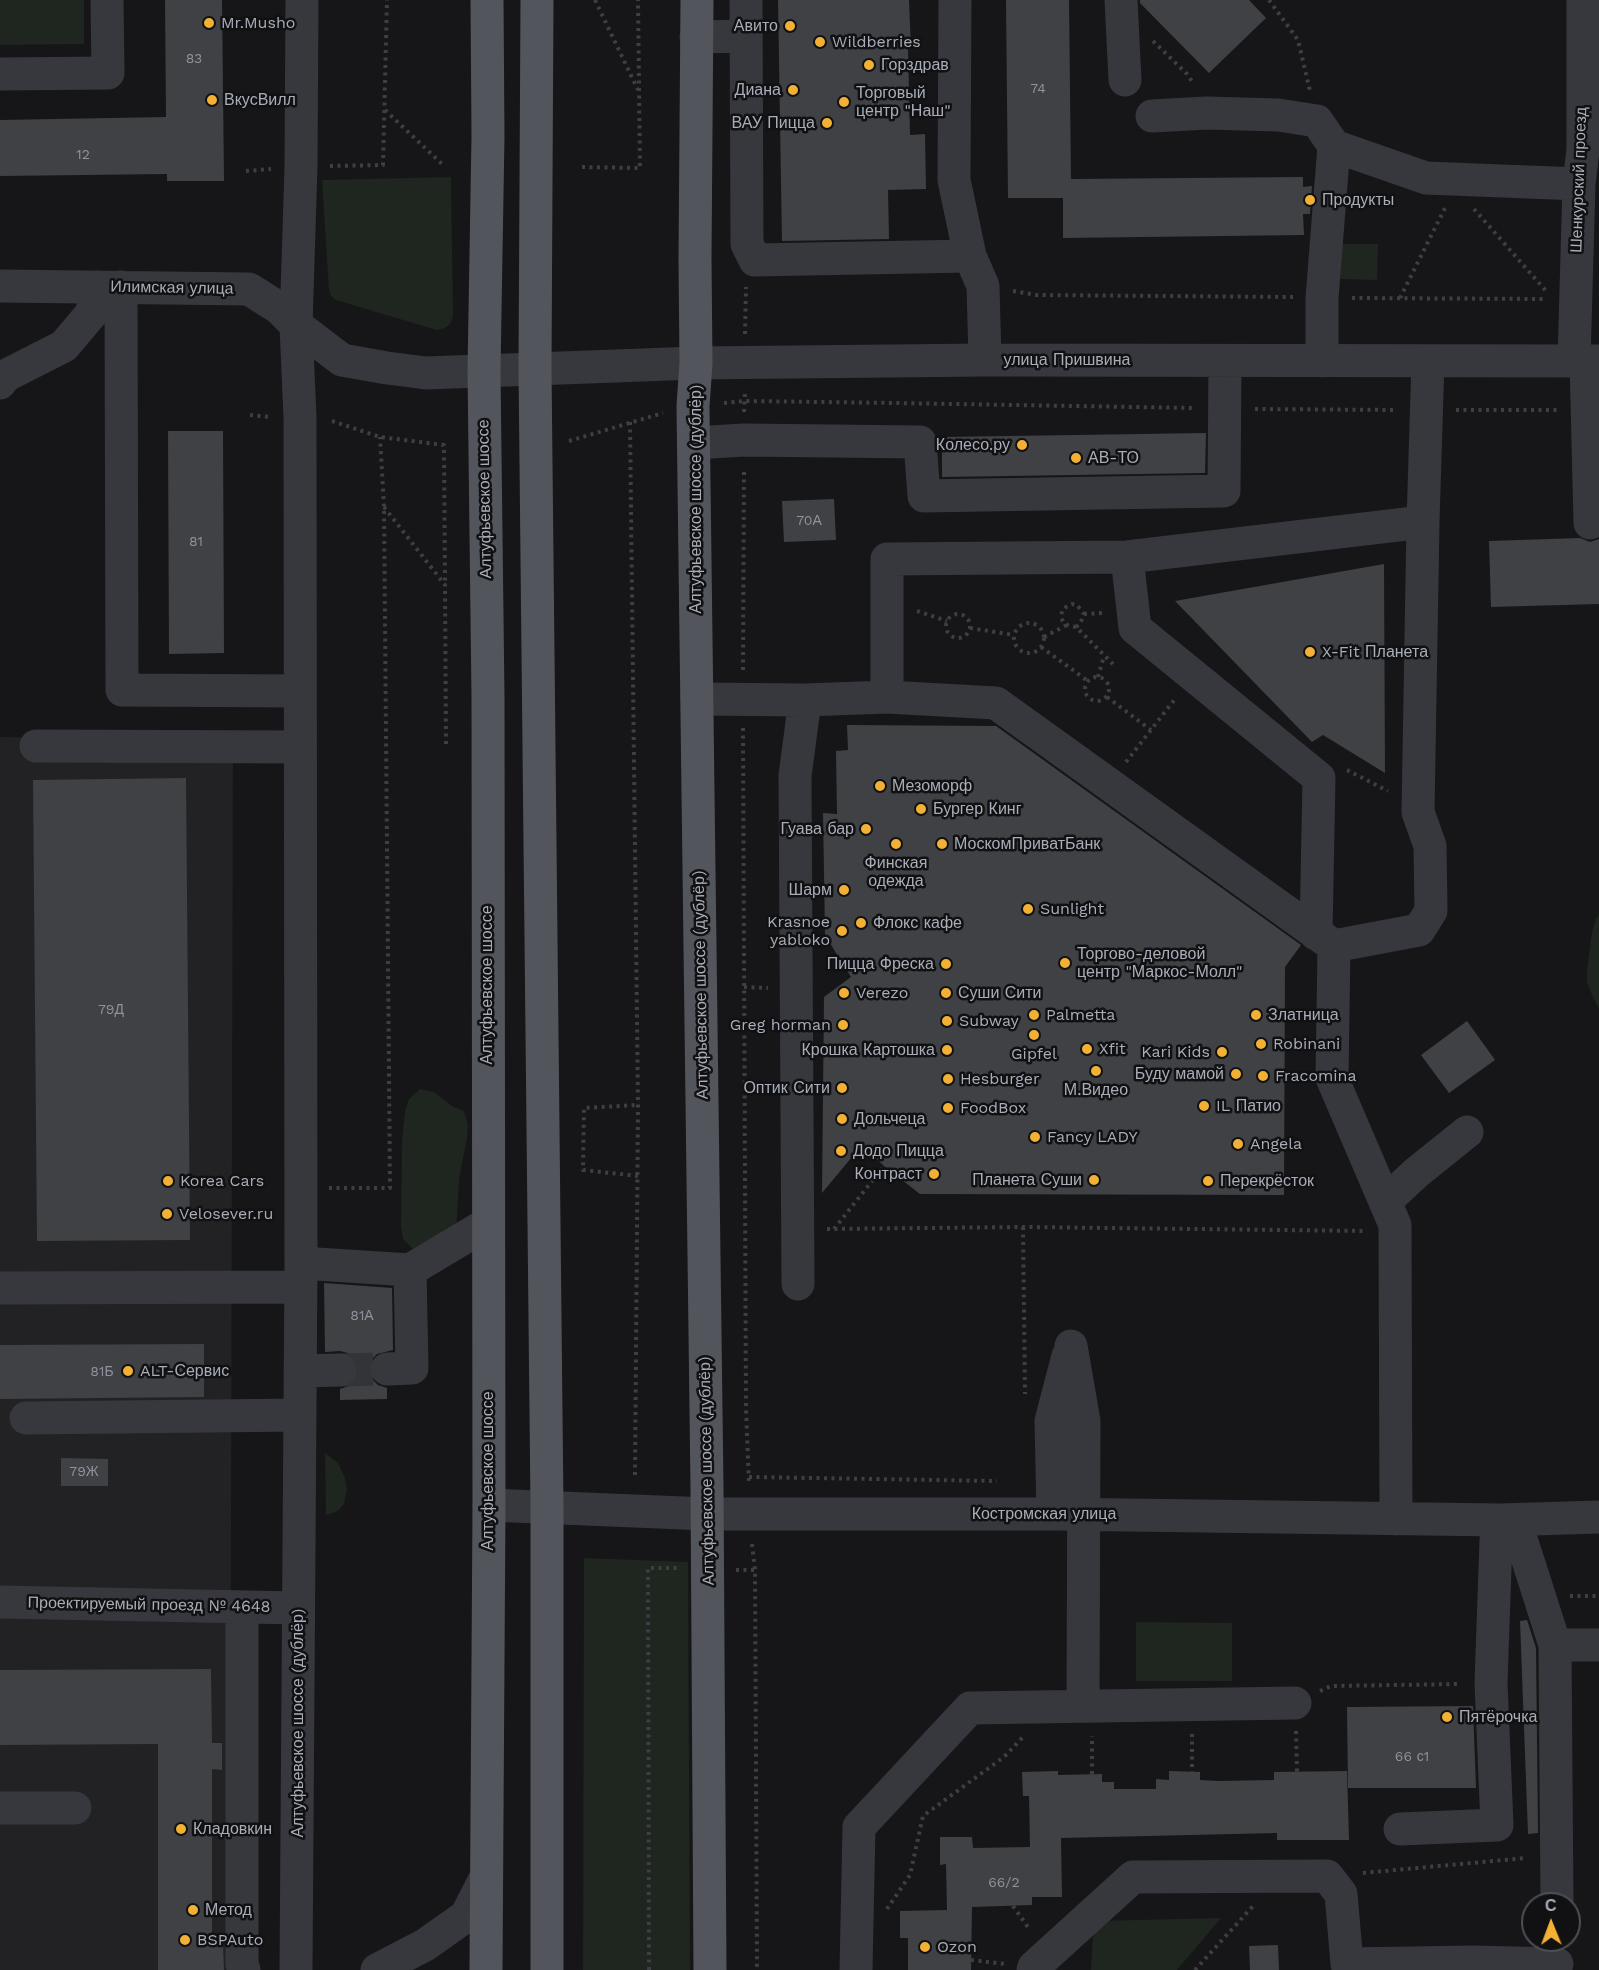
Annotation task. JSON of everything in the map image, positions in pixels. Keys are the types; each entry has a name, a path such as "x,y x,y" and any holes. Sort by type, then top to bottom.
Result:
{"main road":[{"name":"Алтуфьевское шоссе","path":"486,1970 489,1505 488,698 484,371 488,136 487,0"},
{"path":"537,0 535,368 547,1508 547,1970"},
{"name":"Алтуфьевское шоссе (дублёр)","path":"697,0 696,363 693,406 707,1514 710,1970"}],"street":[{"path":"0,75 108,73 107,0"},
{"name":"Алтуфьевское шоссе (дублёр)","path":"296,1970 300,1415 300,418 296,325 301,167 302,0"},
{"path":"746,0 747,244 755,260 970,256"},
{"path":"955,0 954,180 970,256 983,286 985,360"},
{"path":"1121,0 1125,80"},
{"name":"Шенкурский проезд","path":"1583,0 1591,60 1579,184 1590,523"},
{"path":"696,37 746,36"},
{"path":"1152,116 1207,113 1278,115 1325,133 1426,178 1451,183 1579,184"},
{"path":"1322,361 1325,133"},
{"path":"249,289 278,279 298,254"},
{"name":"Илимская улица","path":"0,286 249,289 279,308 296,325 342,360 426,373 535,368"},
{"path":"0,383 5,376 63,346 91,314 110,287"},
{"path":"110,287 122,690 300,691"},
{"name":"улица Пришвина","path":"535,368 696,363 985,360 1586,361"},
{"path":"694,443 744,440 920,442 924,496 1224,491 1226,361"},
{"path":"697,699 805,700 887,697 996,703 1325,940 1419,930 1431,911 1430,846 1418,812 1428,361"},
{"path":"887,697 887,559 1127,557 1423,522"},
{"path":"1127,557 1135,628 1319,778 1332,1078 1395,1225 1396,1519"},
{"path":"798,1284 795,776 805,700"},
{"path":"36,746 300,747"},
{"path":"1385,1202 1416,1173 1467,1132"},
{"path":"0,1288 411,1270 487,1224"},
{"path":"387,1369 412,1368 411,1270"},
{"path":"300,1371 340,1370"},
{"path":"26,1418 300,1415"},
{"name":"Костромская улица","path":"489,1505 707,1514 1068,1514 1508,1520 1599,1517"},
{"path":"1068,1514 1088,1706"},
{"path":"1508,1520 1555,1645 1557,1892"},
{"path":"1400,1829 1497,1825 1491,1683 1496,1540 1508,1520"},
{"name":"Проектируемый проезд № 4648","path":"0,1602 298,1608"},
{"path":"242,1607 242,1964 244,1970"},
{"path":"1555,1645 1599,1645"},
{"path":"856,1970 859,1827 970,1708 1191,1704 1302,1699"},
{"path":"0,1808 75,1808"},
{"path":"1033,1970 1034,1966 1133,1877 1327,1876 1341,1894 1347,1964 1557,1958"},
{"path":"377,1970 425,1945 466,1916 486,1878"}],"path":[{"path":"330,166 383,165 387,0"},
{"path":"595,0 639,91"},
{"path":"582,167 640,168 638,0"},
{"path":"1269,0 1298,40 1325,133"},
{"path":"384,109 442,164"},
{"path":"246,171 277,168"},
{"path":"1400,298 1451,183 1552,299"},
{"path":"745,391 743,700 746,1408 749,1514 754,1570 757,1970"},
{"path":"569,441 693,406 744,401 1225,409 1587,410"},
{"path":"249,415 277,417"},
{"path":"332,421 380,438 444,445 446,744"},
{"path":"630,422 638,1105 635,1476"},
{"path":"300,1188 390,1188 384,506 380,438"},
{"path":"384,506 445,585"},
{"path":"1076,627 1080,624 1084,614 1077,605 1072,604 1062,611 1061,618 1067,625 1076,627 1113,664"},
{"path":"960,614 969,622 970,628 962,637 956,638 947,630 946,624 949,618 960,614"},
{"path":"1028,622 1040,628 1044,637 1041,646 1030,653 1023,652 1014,642 1017,629 1028,622"},
{"path":"1044,637 1067,625"},
{"path":"970,628 1014,635"},
{"path":"1041,646 1088,681"},
{"path":"1098,677 1104,656"},
{"path":"1098,677 1108,683 1107,697 1102,700 1091,700 1085,690 1090,679 1098,677"},
{"path":"1108,784 1180,693"},
{"path":"1107,697 1151,730"},
{"path":"1338,766 1398,796"},
{"path":"638,1105 584,1108 583,1170 638,1176"},
{"path":"834,1229 884,1166"},
{"path":"1023,1227 1025,1397"},
{"path":"825,1229 1023,1227 1370,1231"},
{"path":"648,1568 649,1970"},
{"path":"1297,1772 1302,1699 1331,1686 1491,1683"},
{"path":"1191,1704 1192,1772"},
{"path":"1088,1706 1092,1774"},
{"path":"883,1914 910,1875 923,1815 1004,1757 1050,1707"},
{"path":"1327,1876 1557,1855"},
{"path":"1196,1970 1279,1877"}],"shaded area":[{"path":"0,0 84,0 84,44 0,45"},
{"path":"451,177 453,316 450,324 437,330 336,300 331,296 322,180"},
{"path":"1341,244 1378,244 1377,280 1340,279"},
{"path":"0,737 233,740 230,1922 237,1970 0,1970"},
{"path":"1599,915 1599,1009 1587,982 1587,971 1592,932"},
{"path":"420,1089 434,1092 452,1106 464,1111 468,1125 459,1179 456,1234 413,1249 403,1239 401,1225 402,1140 409,1099"},
{"path":"325,1453 338,1463 345,1478 347,1490 344,1504 338,1511 326,1515"},
{"path":"584,1558 688,1562 690,1970 583,1970"},
{"path":"1136,1622 1232,1623 1232,1681 1136,1681"},
{"path":"1221,1918 1177,1970 1091,1970 1094,1921"}],"building":[{"path":"165,0 222,0 224,181 167,181 167,174 0,176 0,120 166,117"},
{"name":"Торговый центр \"Наш\"","path":"778,0 909,0 910,135 925,134 926,189 888,190 889,239 782,241"},
{"path":"1006,0 1069,0 1071,179 1303,177 1303,187 1312,186 1310,214 1303,214 1304,235 1063,238 1063,198 1008,198"},
{"path":"1140,0 1249,0 1266,18 1209,73 1140,3"},
{"path":"168,431 223,431 224,653 169,654"},
{"name":"АВ-ТО","path":"1206,433 1205,473 942,477 942,437"},
{"path":"834,499 836,540 784,542 782,501"},
{"path":"1580,538 1590,542 1599,539 1599,604 1491,607 1489,541"},
{"name":"X-Fit Планета","path":"1384,564 1385,773 1323,735 1312,742 1175,601"},
{"name":"Торгово-деловой центр \"Маркос-Молл\"","path":"847,725 996,726 1301,945 1285,967 1284,1195 920,1194 884,1166 862,1145 822,1193 824,997 851,977 825,935 823,813 837,814 836,751 848,750"},
{"path":"186,778 190,1240 37,1241 33,780"},
{"path":"1467,1021 1495,1060 1449,1093 1421,1055"},
{"path":"324,1283 392,1288 393,1350 377,1354 371,1360 368,1369 372,1379 378,1385 387,1388 387,1399 340,1400 340,1389 349,1386 356,1379 359,1369 356,1360 348,1353 325,1352"},
{"path":"204,1344 204,1397 0,1399 0,1345"},
{"path":"61,1458 108,1459 108,1486 61,1486"},
{"path":"1527,1620 1536,1648 1538,1833 1528,1834 1520,1621"},
{"path":"211,1669 212,1743 222,1743 222,1770 212,1769 212,1944 223,1944 224,1970 158,1970 158,1744 0,1745 0,1670"},
{"path":"1473,1706 1476,1788 1348,1788 1347,1707"},
{"path":"1058,1771 1058,1775 1102,1774 1102,1782 1114,1782 1114,1789 1156,1789 1156,1779 1169,1780 1169,1771 1200,1772 1200,1780 1218,1781 1274,1780 1274,1772 1347,1771 1349,1840 1277,1840 1277,1833 1061,1838 1062,1897 1032,1897 1032,1905 972,1907 971,1970 908,1970 908,1938 900,1938 900,1911 947,1910 946,1864 940,1865 940,1837 972,1837 973,1848 1030,1847 1029,1796 1023,1796 1022,1772"},
{"path":"1278,1945 1279,1970 1250,1970 1249,1946"}],"tunnel":[{"path":"340,1370 387,1369"}],"place":[{"name":"Mr.Musho","path":"209,23"},
{"name":"Авито","path":"790,26"},
{"name":"Wildberries","path":"820,42"},
{"name":"Горздрав","path":"869,65"},
{"name":"Диана","path":"793,90"},
{"name":"ВкусВилл","path":"212,100"},
{"name":"Торговый центр \"Наш\"","path":"844,102"},
{"name":"ВАУ Пицца","path":"827,123"},
{"name":"Продукты","path":"1310,200"},
{"name":"Колесо.ру","path":"1022,445"},
{"name":"АВ-ТО","path":"1076,458"},
{"name":"X-Fit Планета","path":"1310,652"},
{"name":"Мезоморф","path":"880,786"},
{"name":"Бургер Кинг","path":"921,809"},
{"name":"Гуава бар","path":"866,829"},
{"name":"Финская одежда","path":"896,844"},
{"name":"МоскомПриватБанк","path":"942,844"},
{"name":"Шарм","path":"844,890"},
{"name":"Sunlight","path":"1028,909"},
{"name":"Флокс кафе","path":"861,923"},
{"name":"Krasnoe yabloko","path":"842,931"},
{"name":"Торгово-деловой центр \"Маркос-Молл\"","path":"1065,963"},
{"name":"Пицца Фреска","path":"946,964"},
{"name":"Verezo","path":"844,993"},
{"name":"Суши Сити","path":"946,993"},
{"name":"Palmetta","path":"1034,1015"},
{"name":"Златница","path":"1256,1015"},
{"name":"Subway","path":"947,1021"},
{"name":"Greg horman","path":"843,1025"},
{"name":"Gipfel","path":"1034,1035"},
{"name":"Robinani","path":"1261,1044"},
{"name":"Xfit","path":"1087,1049"},
{"name":"Крошка Картошка","path":"947,1050"},
{"name":"Kari Kids","path":"1222,1052"},
{"name":"М.Видео","path":"1096,1071"},
{"name":"Буду мамой","path":"1236,1074"},
{"name":"Fracomina","path":"1263,1076"},
{"name":"Hesburger","path":"948,1079"},
{"name":"Оптик Сити","path":"842,1088"},
{"name":"IL Патио","path":"1204,1106"},
{"name":"FoodBox","path":"948,1108"},
{"name":"Дольчеца","path":"842,1119"},
{"name":"Fancy LADY","path":"1035,1137"},
{"name":"Angela","path":"1238,1144"},
{"name":"Додо Пицца","path":"841,1151"},
{"name":"Контраст","path":"934,1174"},
{"name":"Планета Суши","path":"1094,1180"},
{"name":"Korea Cars","path":"168,1181"},
{"name":"Перекрёсток","path":"1208,1181"},
{"name":"Velosever.ru","path":"167,1214"},
{"name":"ALT-Сервис","path":"128,1371"},
{"name":"Пятёрочка","path":"1447,1717"},
{"name":"Кладовкин","path":"181,1829"},
{"name":"Метод","path":"193,1910"},
{"name":"BSPAuto","path":"185,1940"},
{"name":"Ozon","path":"925,1947"}]}
